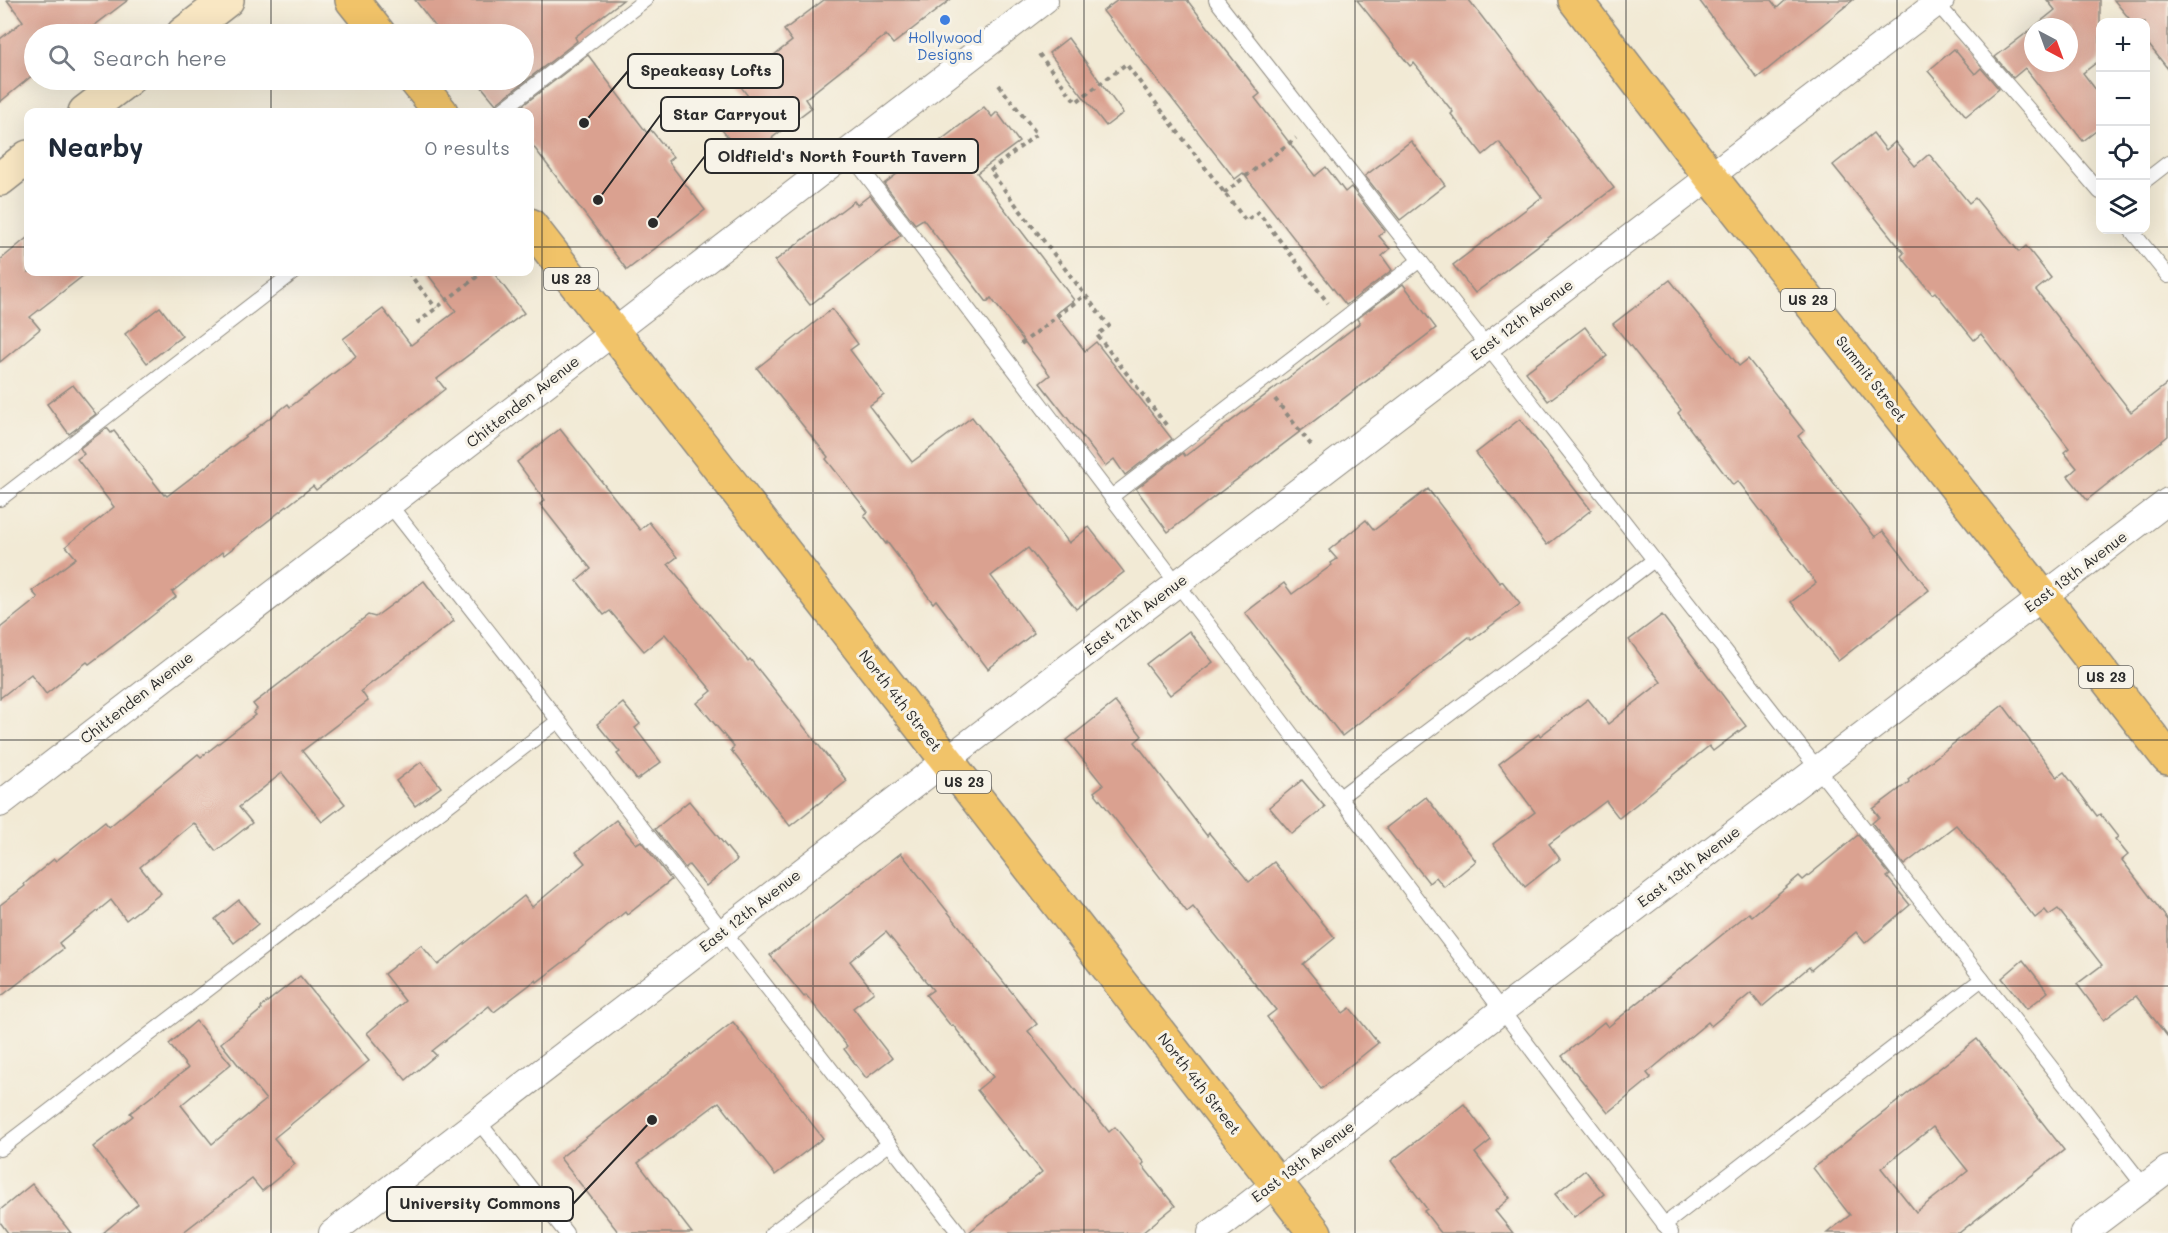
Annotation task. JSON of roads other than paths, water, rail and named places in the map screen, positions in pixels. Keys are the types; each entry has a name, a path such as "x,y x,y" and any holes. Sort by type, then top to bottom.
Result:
{"main road":[{"path":"352,0 371,24"},
{"name":"Summit Street","path":"1575,0 1710,176 2168,758"},
{"path":"423,90 438,108"},
{"name":"North 4th Street","path":"534,230 1315,1233"}],"street":[{"path":"196,24 227,0"},
{"name":"Chittenden Avenue","path":"0,804 1045,0"},
{"name":"East 12th Avenue","path":"333,1233 1937,1"},
{"path":"90,108 114,90"},
{"path":"0,179 24,160"},
{"name":"East 13th Avenue","path":"1211,1233 2168,501"},
{"path":"2083,1233 2160,1180"}],"lane":[{"path":"534,86 645,0"},
{"path":"1216,0 1982,979 2160,1180"},
{"path":"1937,1 2096,187"},
{"path":"505,108 528,90"},
{"path":"848,151 1668,1229 1982,979"},
{"path":"2150,176 2168,163"},
{"path":"2134,234 2168,276"},
{"path":"1111,497 1420,261"},
{"path":"0,499 289,276"},
{"path":"389,504 959,1233"},
{"path":"1340,797 1654,560"},
{"path":"0,1149 558,721"},
{"path":"478,1121 566,1233"},
{"path":"772,1233 889,1144"}],"place":[{"name":"Hollywood Designs","path":"945,20"},
{"name":"Speakeasy Lofts","path":"584,123"},
{"name":"Star Carryout","path":"598,200"},
{"name":"Oldfield's North Fourth Tavern","path":"653,223"},
{"name":"University Commons","path":"652,1120"}]}
